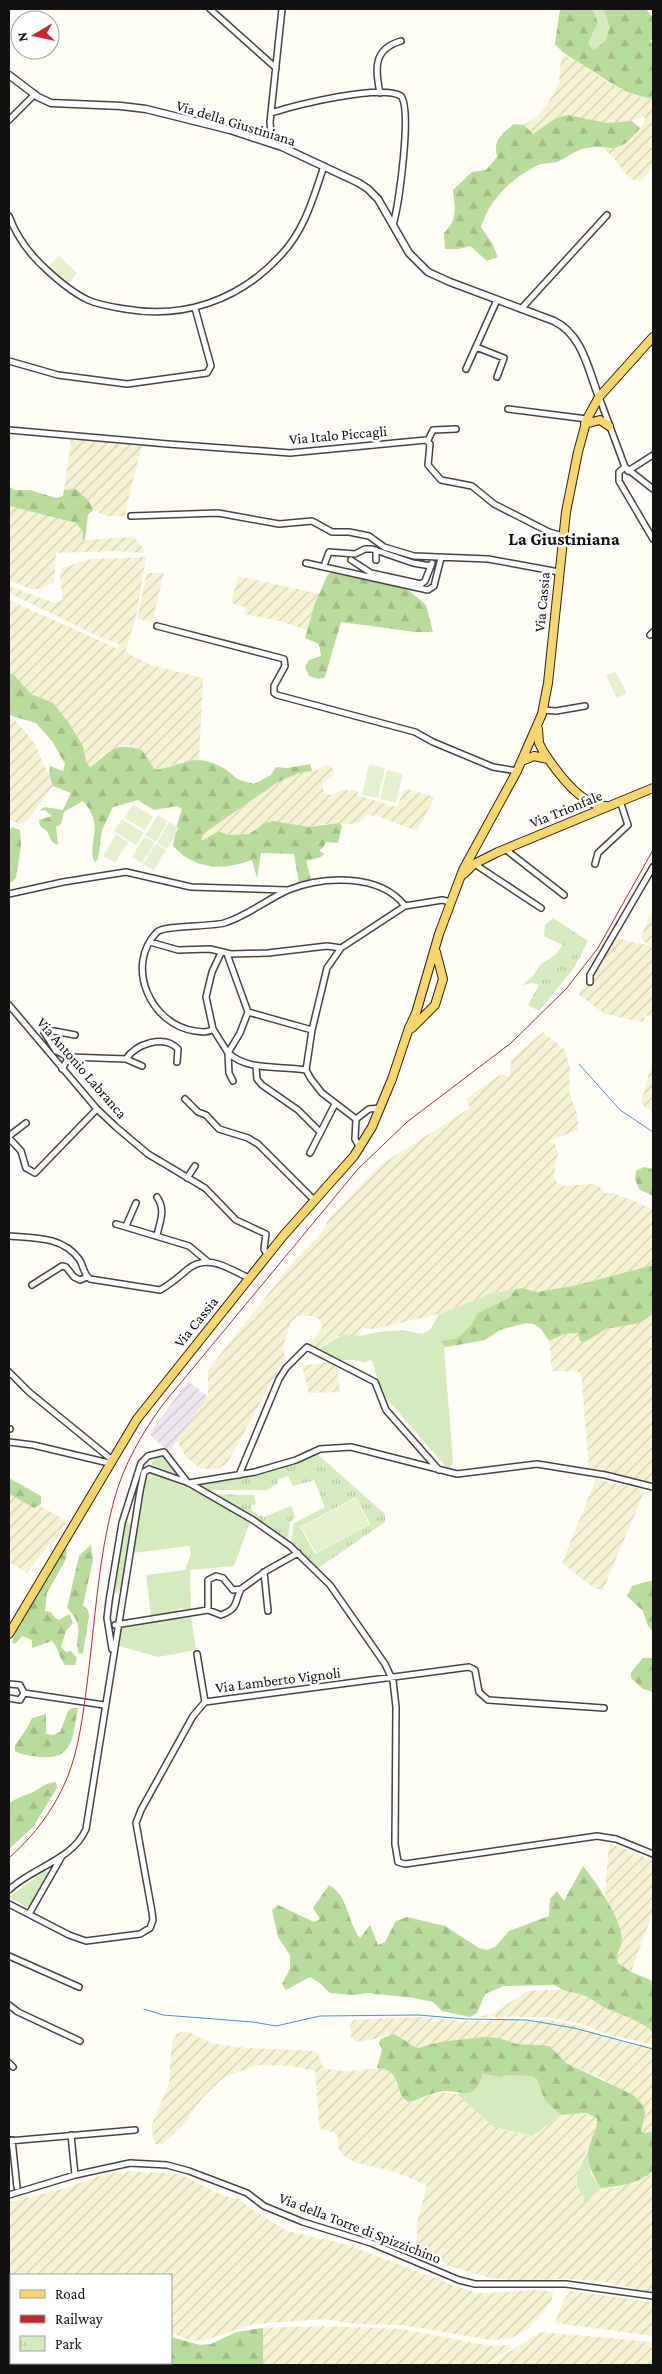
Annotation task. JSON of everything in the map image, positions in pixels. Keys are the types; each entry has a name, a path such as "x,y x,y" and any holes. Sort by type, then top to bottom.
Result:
{"main road":[{"name":"Via Cassia","path":"472,860 474,849 522,761 543,710 548,683 563,536 573,473 586,422 599,397 653,337"},
{"path":"586,422 600,420 609,426"},
{"path":"538,725 539,743 548,759 582,798 592,805 608,806"},
{"path":"522,761 532,756 548,759"},
{"name":"Via Trionfale","path":"460,880 472,860 489,856 653,788"},
{"path":"575,820 583,809 582,798"},
{"name":"Via Cassia","path":"9,1634 110,1461 151,1399 267,1255 360,1148 380,1108 408,1034 429,973 436,944 460,880"},
{"name":"Via Cassia","path":"408,1034 432,1009 443,979 436,944"},
{"path":"429,973 434,969 440,971"},
{"path":"419,1004 425,1011 432,1009"}],"street":[{"path":"210,9 276,68"},
{"path":"278,145 270,130 282,9"},
{"path":"380,93 376,72 377,63 387,46 401,41"},
{"name":"Via della Giustiniana","path":"9,75 34,94 55,104 121,106 151,110 278,145 359,182 378,199 409,253 428,272 558,322 574,336 599,397"},
{"path":"271,113 316,100 380,93 398,94 403,97 406,105 403,165 393,225"},
{"path":"9,120 34,94"},
{"path":"9,112 18,111"},
{"path":"9,216 22,242 40,264 67,288 88,300 149,312 195,308 240,290 281,256 305,220 324,166"},
{"path":"388,216 396,206"},
{"path":"522,309 607,215"},
{"path":"466,369 497,300"},
{"path":"9,361 58,375 124,384 207,373 211,366 195,308"},
{"path":"476,347 504,358"},
{"path":"497,376 506,352"},
{"path":"599,397 627,469 653,489"},
{"path":"508,409 586,422"},
{"path":"456,429 433,430 428,440 430,444 429,467 440,479 471,486 494,504 549,532 563,536"},
{"name":"Via Italo Piccagli","path":"9,430 299,453 428,440"},
{"path":"653,455 619,473 619,481 653,539"},
{"path":"131,516 211,513 280,524 312,521 332,532 366,535 386,547 414,556 488,559 558,572"},
{"path":"325,563 329,552 355,554 365,549 376,550 413,563 431,566"},
{"path":"376,550 376,560"},
{"path":"351,560 371,573 421,584 425,581 431,566 432,557"},
{"path":"306,563 428,590 434,586 441,558"},
{"path":"157,626 284,660 285,666 273,688 273,692 277,695 415,732 493,768 517,771"},
{"path":"543,710 559,711 585,706"},
{"path":"595,864 598,853 628,825 620,801"},
{"path":"474,849 478,856 489,856"},
{"path":"506,849 564,895"},
{"path":"472,860 541,908"},
{"path":"590,982 590,975 653,867"},
{"path":"9,894 63,882 126,872 191,887 288,890 333,881 353,880 386,890 400,899 405,906"},
{"path":"214,1029 202,1032 179,1028 166,1020 154,1007 147,993 143,973 143,961 150,942 162,928 204,927 224,923 257,908 288,890"},
{"path":"356,1119 335,1104 313,1082 306,1070 312,1030 326,971 341,948 405,906 442,900 451,902"},
{"path":"150,942 171,949 210,949 224,953 268,953 327,946 341,948"},
{"path":"224,953 248,1012 240,1033 228,1053 229,1073 233,1081"},
{"path":"224,953 206,992 214,1029 228,1053 239,1061 256,1067 306,1070"},
{"name":"Via Antonio Labranca","path":"9,1005 97,1109 148,1154 205,1188 236,1220 266,1234 264,1249 267,1255"},
{"path":"248,1012 312,1030"},
{"path":"75,1035 54,1031 44,1032 56,1051 69,1057 126,1059 142,1066"},
{"path":"126,1059 135,1048 146,1044 167,1042 178,1049 177,1062"},
{"path":"62,1068 69,1057"},
{"path":"256,1067 257,1077 262,1085 292,1106 320,1132"},
{"path":"185,1099 198,1112 206,1115 219,1129 248,1138 258,1144 314,1200"},
{"path":"310,1153 335,1104"},
{"path":"356,1119 370,1109 380,1108"},
{"path":"26,1123 9,1137 21,1151 26,1168 35,1173 97,1109"},
{"path":"356,1119 355,1139 360,1148"},
{"path":"187,1178 195,1166"},
{"path":"156,1197 163,1207 157,1235"},
{"path":"126,1226 136,1203"},
{"path":"116,1224 189,1246 207,1261 249,1278"},
{"path":"9,1236 44,1239 60,1244 78,1259 87,1277"},
{"path":"32,1285 62,1266 66,1267 74,1278 80,1280 87,1277 160,1290 192,1266 207,1261"},
{"path":"239,1475 274,1390 286,1368 307,1347 375,1382 386,1410 440,1471"},
{"path":"9,1372 29,1392 110,1461"},
{"path":"9,1442 110,1461"},
{"path":"189,1483 239,1475 296,1460 320,1449 330,1447 356,1448 440,1471 464,1475 537,1464 605,1475 653,1487"},
{"path":"113,1654 108,1624 110,1596 124,1516 141,1463 150,1456 166,1453 189,1483"},
{"path":"9,1890 63,1855 80,1840 86,1829 117,1625 143,1475 149,1469 150,1456"},
{"path":"149,1469 189,1483 252,1520 298,1553 335,1591 385,1664 392,1678 396,1707 395,1844 398,1862 404,1864 597,1836 610,1837 653,1854"},
{"path":"132,1488 140,1491"},
{"path":"124,1516 136,1518"},
{"path":"208,1610 208,1580 216,1576 223,1578 233,1590 241,1589 264,1572 298,1553"},
{"path":"264,1572 268,1611"},
{"path":"108,1624 112,1626 208,1610 221,1615 230,1612 236,1606 241,1589"},
{"path":"110,1596 122,1598"},
{"path":"197,1654 205,1702"},
{"name":"Via Lamberto Vignoli","path":"9,1904 70,1935 86,1941 140,1934 150,1928 152,1912 136,1822 193,1716 205,1702 471,1667 476,1672 479,1692 488,1700 604,1708"},
{"path":"9,1686 15,1684 22,1686 24,1693 20,1700 10,1698"},
{"path":"24,1693 104,1705"},
{"path":"29,1914 63,1855"},
{"path":"9,1956 79,1987"},
{"path":"9,2005 18,2012 80,2041"},
{"path":"17,2187 10,2141 134,2130"},
{"path":"71,2135 75,2175"},
{"name":"Via della Torre di Spizzichino","path":"9,2195 75,2175 130,2163 167,2165 189,2170 247,2193 264,2206 303,2222 372,2243 459,2280 475,2284 566,2284 653,2296"}],"shaded area":[{"path":"564,55 583,65 605,81 637,96 653,99 653,166 642,181 630,179 612,156 603,148 620,148 632,139 645,122 645,117 642,116 632,121 606,123 569,115 533,134 524,125 538,115 548,104 559,82 561,59"},
{"path":"71,440 142,445 124,516 107,516 93,510 89,501 76,489 64,490"},
{"path":"9,506 76,523 83,532 83,540 134,537 144,550 144,553 115,551 56,553 54,583 39,589 30,589 9,580"},
{"path":"146,557 135,621 125,652 151,665 203,678 199,760 180,762 155,770 142,750 128,745 119,746 103,754 90,767 86,761 83,746 38,696 31,694 14,675 9,673 9,600 118,649 119,644 102,638 9,593 9,586 54,603 63,600 60,575 62,568 91,559"},
{"path":"147,573 164,573 152,622 137,619"},
{"path":"238,576 319,594 307,630 279,621 244,614 245,607 231,603"},
{"path":"9,718 16,721 35,744 53,786 26,822 18,824 9,819"},
{"path":"327,764 334,770 333,775 322,784 324,793 332,795 341,790 357,790 359,796 397,807 404,790 407,789 435,797 417,831 377,816 367,815 359,822 351,824 324,824 310,827 274,821 249,834 227,835 219,831 201,841 203,834 278,782 299,773 318,770"},
{"path":"653,908 653,1017 645,1015 643,1022 605,1014 578,994 586,983 593,982 592,978 616,938 651,946 643,941 641,937"},
{"path":"543,1032 565,1050 570,1068 569,1092 578,1116 578,1130 548,1141 555,1144 558,1152 554,1175 556,1181 563,1186 593,1184 604,1189 604,1193 614,1193 653,1209 653,1265 577,1285 537,1292 522,1288 492,1293 439,1314 374,1329 362,1328 359,1336 338,1336 309,1354 306,1349 322,1328 320,1320 313,1316 297,1316 291,1322 283,1346 285,1358 227,1463 218,1469 201,1469 186,1457 177,1440 208,1397 208,1370 294,1261 320,1235 330,1217 380,1165 470,1108 465,1099 500,1075 509,1076 511,1060"},
{"path":"653,1057 653,1112 641,1104"},
{"path":"653,1314 653,1484 589,1469 581,1372 552,1371 549,1341 564,1334 578,1333 585,1342 606,1329 640,1323"},
{"path":"335,1361 337,1363 340,1392 309,1393 302,1366"},
{"path":"188,1381 208,1397 169,1452 149,1434"},
{"path":"596,1479 645,1490 603,1590 595,1589 562,1563"},
{"path":"9,1494 34,1508 39,1505 66,1521 54,1542 48,1545 27,1573 9,1562"},
{"path":"609,1843 626,1849 631,1854 640,1855 653,1861 653,1912 631,1972 618,1963 616,1956 622,1941 605,1894"},
{"path":"535,1990 563,1990 586,1996 605,2008 649,2028 653,2034 653,2045 603,2033 583,2024 547,2017 476,2017 492,2014 526,1992"},
{"path":"422,2017 464,2021 529,2020 536,2023 545,2019 579,2026 605,2037 653,2047 653,2131 641,2132 645,2114 604,2079 566,2063 550,2046 517,2044 499,2038 440,2042 418,2049 407,2043 400,2036 393,2034 362,2042 355,2041 351,2037 350,2025 354,2020"},
{"path":"189,2032 211,2043 246,2048 313,2051 318,2053 322,2065 327,2069 345,2071 383,2068 394,2074 400,2093 420,2099 438,2092 457,2094 494,2127 525,2135 532,2136 561,2115 580,2113 598,2118 598,2125 580,2165 576,2183 578,2190 584,2196 583,2207 601,2188 616,2188 653,2174 653,2293 602,2281 490,2278 453,2267 430,2257 417,2243 417,2223 427,2185 392,2171 354,2162 343,2155 339,2150 338,2137 334,2132 322,2130 319,2125 315,2071 291,2066 260,2065 224,2077 202,2098 180,2129 162,2144 155,2144 151,2127 169,2083 172,2042 177,2034"},
{"path":"124,2171 180,2174 224,2196 239,2199 287,2231 348,2245 458,2287 479,2293 539,2290 553,2292 552,2300 539,2318 527,2330 509,2339 491,2340 403,2325 356,2324 325,2319 253,2324 203,2341 190,2340 172,2333 172,2274 10,2274 9,2335 9,2202 63,2189 99,2176"},
{"path":"571,2291 653,2302 653,2336 555,2323 564,2299"},
{"path":"324,2326 401,2329 490,2346 511,2345 511,2349 485,2365 263,2365 263,2328"},
{"path":"541,2332 653,2342 653,2365 488,2365"},
{"path":"9,2347 10,2364 122,2364 121,2365 9,2365"}],"green space":[{"path":"560,9 593,9 598,23 588,43 594,50 605,41 610,27 603,9 646,9 653,18 653,38 650,41 653,45 653,99 616,86 568,56 558,47 555,44"},
{"path":"593,9 603,9 610,27 605,41 594,50 588,43 598,23"},
{"path":"569,115 606,123 632,121 640,128 623,145 611,148 589,147 579,150 559,161 536,166 518,177 502,191 489,208 481,227 492,243 498,257 487,261 470,246 459,249 445,249 444,233 454,218 453,190 472,172 486,170 497,157 496,146 499,138 514,124 524,125 533,134 556,118"},
{"path":"59,256 77,273 68,284 47,268"},
{"path":"9,486 14,490 30,490 56,498 63,496 64,490 76,489 89,501 93,510 88,515 85,539 82,540 83,532 76,523 9,506"},
{"path":"336,571 406,588 426,605 433,632 415,632 341,622 325,677 319,679 309,676 305,667 309,660 321,656 319,644 305,638 315,603 328,574"},
{"path":"615,671 627,693 617,698 606,676"},
{"path":"9,673 14,675 31,694 53,703 69,723 83,746 86,761 90,767 118,747 142,750 155,770 202,760 218,765 239,780 254,784 271,775 276,767 288,768 310,764 312,771 299,773 278,782 203,834 201,841 219,831 227,835 249,834 267,822 274,821 310,827 339,823 342,826 338,843 326,842 323,848 319,850 324,854 321,857 306,861 312,881 299,883 294,854 261,853 257,878 252,860 241,864 220,867 200,864 190,860 173,846 182,809 177,806 154,810 138,800 113,807 102,830 98,859 95,862 92,849 95,828 94,820 83,801 64,812 61,824 56,827 58,845 52,842 47,831 40,826 39,820 52,816 45,810 39,811 44,807 63,810 71,793 53,786 49,775 50,766 63,771 65,764 52,741 36,723 9,715"},
{"path":"369,764 385,768 378,798 362,795"},
{"path":"387,770 403,774 396,803 380,799"},
{"path":"133,804 153,817 145,830 124,818"},
{"path":"158,815 168,821 156,842 145,835"},
{"path":"122,819 144,833 136,845 114,831"},
{"path":"169,822 179,828 167,849 157,843"},
{"path":"12,827 20,830 21,846 16,878 9,884 9,831"},
{"path":"116,834 128,842 115,863 103,856"},
{"path":"144,837 155,843 142,863 132,857"},
{"path":"156,844 166,850 154,871 143,864"},
{"path":"553,918 573,931 564,946 544,936 545,925"},
{"path":"573,931 588,941 574,968 539,1011 528,1005 539,985 533,983 522,985 533,976 540,965 556,954"},
{"path":"644,1167 653,1169 653,1196 639,1189 635,1179 636,1171"},
{"path":"653,1265 653,1314 640,1323 606,1329 585,1342 580,1341 578,1333 564,1334 549,1341 541,1329 534,1324 526,1323 500,1330 485,1340 446,1347 440,1341 457,1338 470,1326 478,1313 510,1297 516,1289 522,1288 537,1292 577,1285"},
{"path":"516,1289 510,1297 478,1313 470,1326 457,1338 440,1341 446,1347 444,1349 453,1462 449,1470 379,1390 379,1383 372,1361 369,1360 366,1363 354,1360 321,1360 317,1355 317,1350 342,1335 359,1336 403,1330 422,1334 430,1330 439,1314 492,1293"},
{"path":"316,1453 385,1514 385,1522 317,1569 291,1545 294,1523 325,1507 314,1480 293,1486 288,1476 277,1480 278,1483 267,1490 205,1490 195,1485 247,1475","holes":["356,1497 370,1524 315,1554 300,1527"]},
{"path":"160,1455 170,1460 179,1475 151,1465 154,1457"},
{"path":"150,1472 195,1491 250,1522 234,1566 190,1570 191,1610 180,1608 174,1614 151,1617 146,1575 185,1570 191,1554 189,1546 133,1553 146,1473"},
{"path":"9,1478 41,1496 41,1504 34,1508 9,1494"},
{"path":"210,1494 254,1495 256,1504 250,1506 258,1516 262,1515 264,1517 291,1506 295,1517 290,1522 288,1543"},
{"path":"356,1498 369,1524 316,1553 301,1527"},
{"path":"128,1521 132,1527 122,1589 116,1593 113,1588 124,1523"},
{"path":"91,1545 93,1560 83,1605 88,1610 89,1616 83,1653 79,1654 77,1648 77,1621 67,1608 79,1556"},
{"path":"62,1549 67,1549 66,1559 47,1593 45,1611 51,1612 59,1620 69,1614 73,1623 66,1631 61,1647 66,1652 71,1651 77,1658 75,1665 65,1665 52,1641 32,1648 32,1640 22,1636 15,1644 12,1642 27,1606"},
{"path":"653,1580 653,1632 647,1624 643,1611 627,1596 632,1586"},
{"path":"191,1616 196,1650 158,1657 119,1646 121,1627"},
{"path":"643,1658 653,1658 653,1692 643,1689 631,1678 631,1672"},
{"path":"72,1708 78,1708 73,1735 67,1749 61,1754 53,1757 42,1757 25,1755 15,1751 15,1745 32,1718 46,1714 46,1734 53,1735 60,1732 68,1711"},
{"path":"56,1782 57,1788 33,1827 9,1849 10,1803 47,1784"},
{"path":"583,1866 601,1891 618,1922 622,1941 618,1954 618,1963 631,1972 653,1981 653,2034 649,2028 605,2008 586,1996 563,1990 554,1985 504,1986 485,1994 477,2013 470,2017 442,2011 433,2002 414,1998 367,1993 354,1995 330,1993 310,1977 286,1990 282,1984 290,1969 290,1955 278,1937 272,1910 278,1905 314,1922 320,1919 313,1908 329,1885 336,1890 344,1902 352,1925 360,1938 370,1925 378,1945 385,1942 396,1921 407,1917 445,1926 479,1948 487,1950 495,1947 509,1931 549,1916 550,1899 557,1891 564,1901"},
{"path":"45,1871 48,1872 29,1908 9,1897"},
{"path":"393,2034 418,2048 440,2042 483,2037 499,2038 517,2044 550,2046 566,2063 633,2095 644,2106 645,2114 641,2132 653,2131 653,2171 642,2179 629,2184 601,2188 592,2172 588,2154 597,2118 586,2113 561,2115 545,2101 537,2079 532,2076 509,2075 500,2077 483,2074 475,2090 470,2092 438,2092 408,2102 400,2092 391,2073 377,2068 382,2050 379,2043 381,2039"},
{"path":"483,2074 500,2077 532,2075 537,2079 545,2101 561,2115 532,2136 494,2127 457,2094 466,2092 476,2086"},
{"path":"589,2148 591,2174 601,2188 583,2207 584,2196 579,2190 577,2178 580,2166"},
{"path":"263,2328 263,2365 131,2364 172,2364 172,2337 200,2345 211,2344 236,2332"}],"waterway":[{"path":"579,1064 620,1110 653,1132"},
{"path":"144,2009 163,2015 253,2022 276,2026 320,2016 418,2015 466,2019 527,2020 574,2028 653,2049"}],"railway":[{"path":"9,1858 36,1830 50,1810 63,1788 72,1765 82,1719 104,1545 109,1522 123,1474 134,1449 148,1426 164,1403 358,1169 407,1122 511,1043 566,989 598,948 653,850"}],"district":[{"name":"La Giustiniana","path":"564,539"}]}
